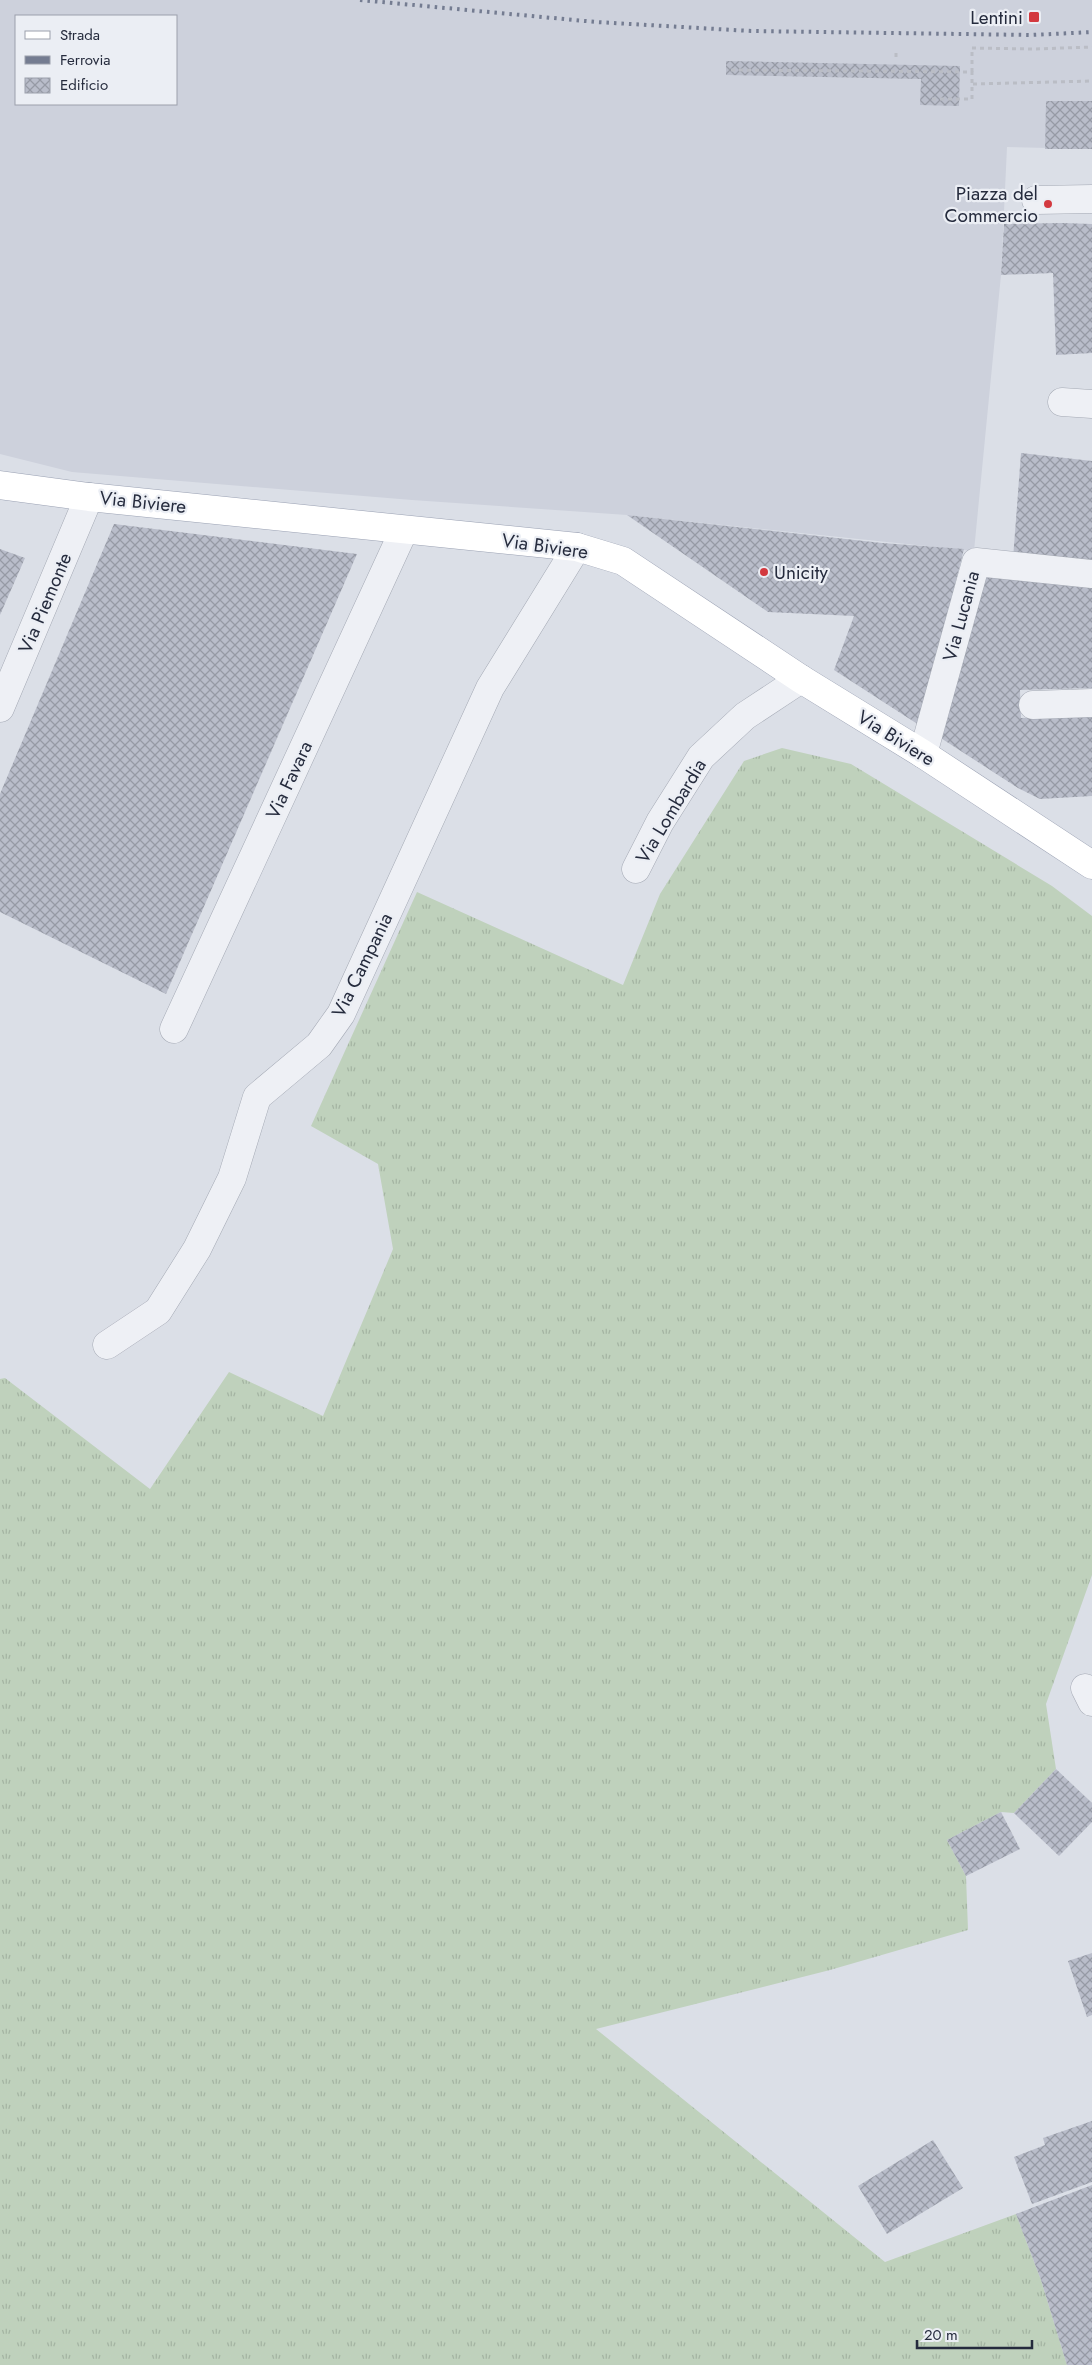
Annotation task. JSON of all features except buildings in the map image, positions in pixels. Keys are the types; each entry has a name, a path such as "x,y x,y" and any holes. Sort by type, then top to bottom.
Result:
{"main road":[{"name":"Via Biviere","path":"0,485 89,497 577,547 622,561 801,679 924,754 1092,865"}],"street":[{"path":"1036,200 1092,199"},
{"path":"1062,402 1092,404"},
{"name":"Via Piemonte","path":"0,708 89,497"},
{"name":"Via Favara","path":"174,1029 404,530"},
{"name":"Via Campania","path":"107,1345 158,1311 197,1250 232,1178 257,1097 319,1045 341,1014 490,688 577,547"},
{"name":"Via Lucania","path":"924,754 976,562 1092,574"},
{"name":"Via Lombardia","path":"636,869 660,822 701,756 744,716 801,679"},
{"path":"1033,705 1092,703"}],"path":[{"path":"932,99 972,99 972,48 1092,47"},
{"path":"731,70 972,72"},
{"path":"973,84 1092,81"}],"shaded area":[{"path":"0,0 1092,0 1092,149 1007,147 1001,275 974,551 627,515 412,500 72,472 0,454"}],"green space":[{"path":"782,748 851,764 1052,886 1092,916 1092,1575 1046,1704 1056,1769 1014,1813 1001,1812 947,1840 966,1876 968,1930 830,1970 596,2029 885,2262 1016,2214 1041,2280 1067,2365 0,2365 0,1379 5,1378 150,1489 229,1372 323,1416 393,1249 378,1164 311,1126 417,892 623,985 660,894 744,761"}],"railway":[{"path":"360,0 596,22 751,31 1031,35 1092,32"}],"place":[{"name":"Lentini","path":"1034,17"},
{"name":"Piazza del Commercio","path":"1048,204"},
{"name":"Unicity","path":"764,572"}]}
